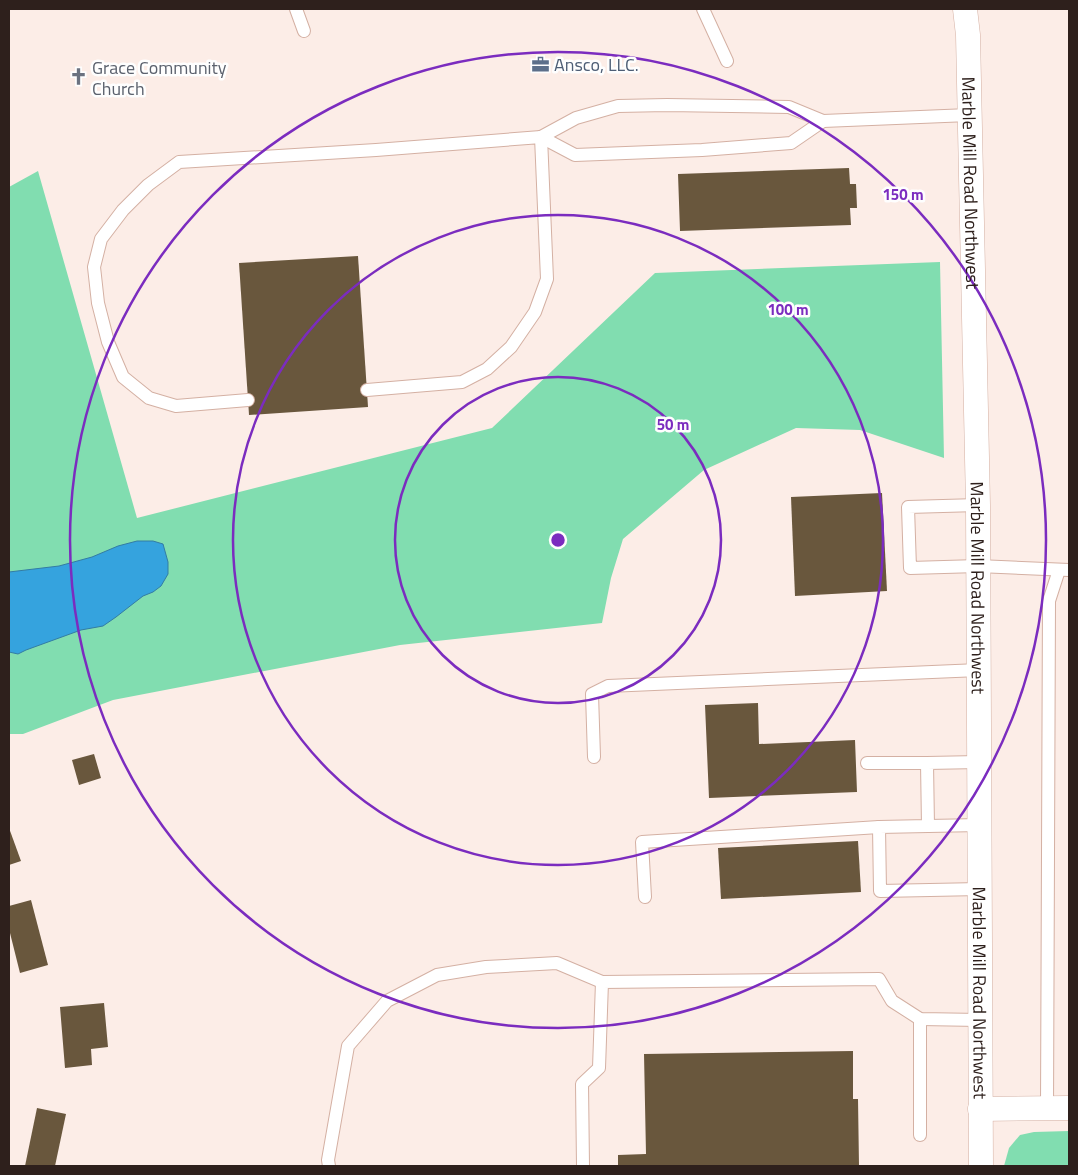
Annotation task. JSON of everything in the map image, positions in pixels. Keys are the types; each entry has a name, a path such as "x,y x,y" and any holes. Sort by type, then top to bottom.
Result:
{"street":[{"name":"Marble Mill Road Northwest","path":"965,9 968,35 978,505 981,1166"},
{"path":"980,1109 1058,1108"}],"lane":[{"path":"296,9 304,31"},
{"path":"703,9 727,61"},
{"path":"248,400 176,406 149,398 123,377 108,342 98,303 94,267 101,239 123,210 148,185 179,162 376,150 541,137 576,118 618,106 790,107 823,121 969,115"},
{"path":"541,137 575,155 702,150 791,143 823,121"},
{"path":"367,390 462,382 487,368 511,347 535,312 547,278 541,137"},
{"path":"978,505 908,507 910,568 978,566 1064,570 1049,601 1058,1108"},
{"path":"594,757 592,694 608,686 979,670"},
{"path":"867,763 979,762"},
{"path":"927,763 928,826"},
{"path":"646,898 642,842 878,827 980,825"},
{"path":"878,827 880,891 980,888"},
{"path":"329,1166 328,1160 348,1046 387,1001 437,975 486,967 557,963 602,982 879,979 892,1002 920,1020 980,1020"},
{"path":"583,1166 582,1084 599,1068 602,982"},
{"path":"920,1020 920,1135"}],"green space":[{"path":"38,171 137,518 492,428 655,273 940,262 944,458 860,430 796,428 704,470 623,539 611,578 602,623 400,645 113,700 23,734 9,734 9,187"},
{"path":"1069,1131 1069,1166 1004,1166 1009,1148 1020,1135 1034,1132"}],"water":[{"path":"137,541 153,541 163,544 168,562 168,574 161,586 143,596 103,626 81,630 18,654 9,652 9,572 59,566 92,557 118,546"}],"building":[{"path":"849,168 850,184 856,184 857,208 850,208 851,225 680,231 678,174"},
{"path":"358,256 368,407 249,415 239,263"},
{"path":"882,493 887,591 795,596 791,497"},
{"path":"758,703 759,744 855,740 857,792 709,798 705,705"},
{"path":"94,754 101,778 79,785 72,760"},
{"path":"9,828 21,861 9,865"},
{"path":"858,841 861,892 721,899 718,848"},
{"path":"31,900 48,965 20,973 9,929 9,906"},
{"path":"104,1003 108,1047 91,1049 92,1065 65,1068 60,1007"},
{"path":"853,1051 853,1099 858,1099 859,1166 618,1166 618,1155 646,1154 644,1054"},
{"path":"37,1108 66,1114 55,1166 25,1166"}],"place":[{"name":"Ansco, LLC.","path":"540,64"},
{"name":"Grace Community Church","path":"78,77"}]}
